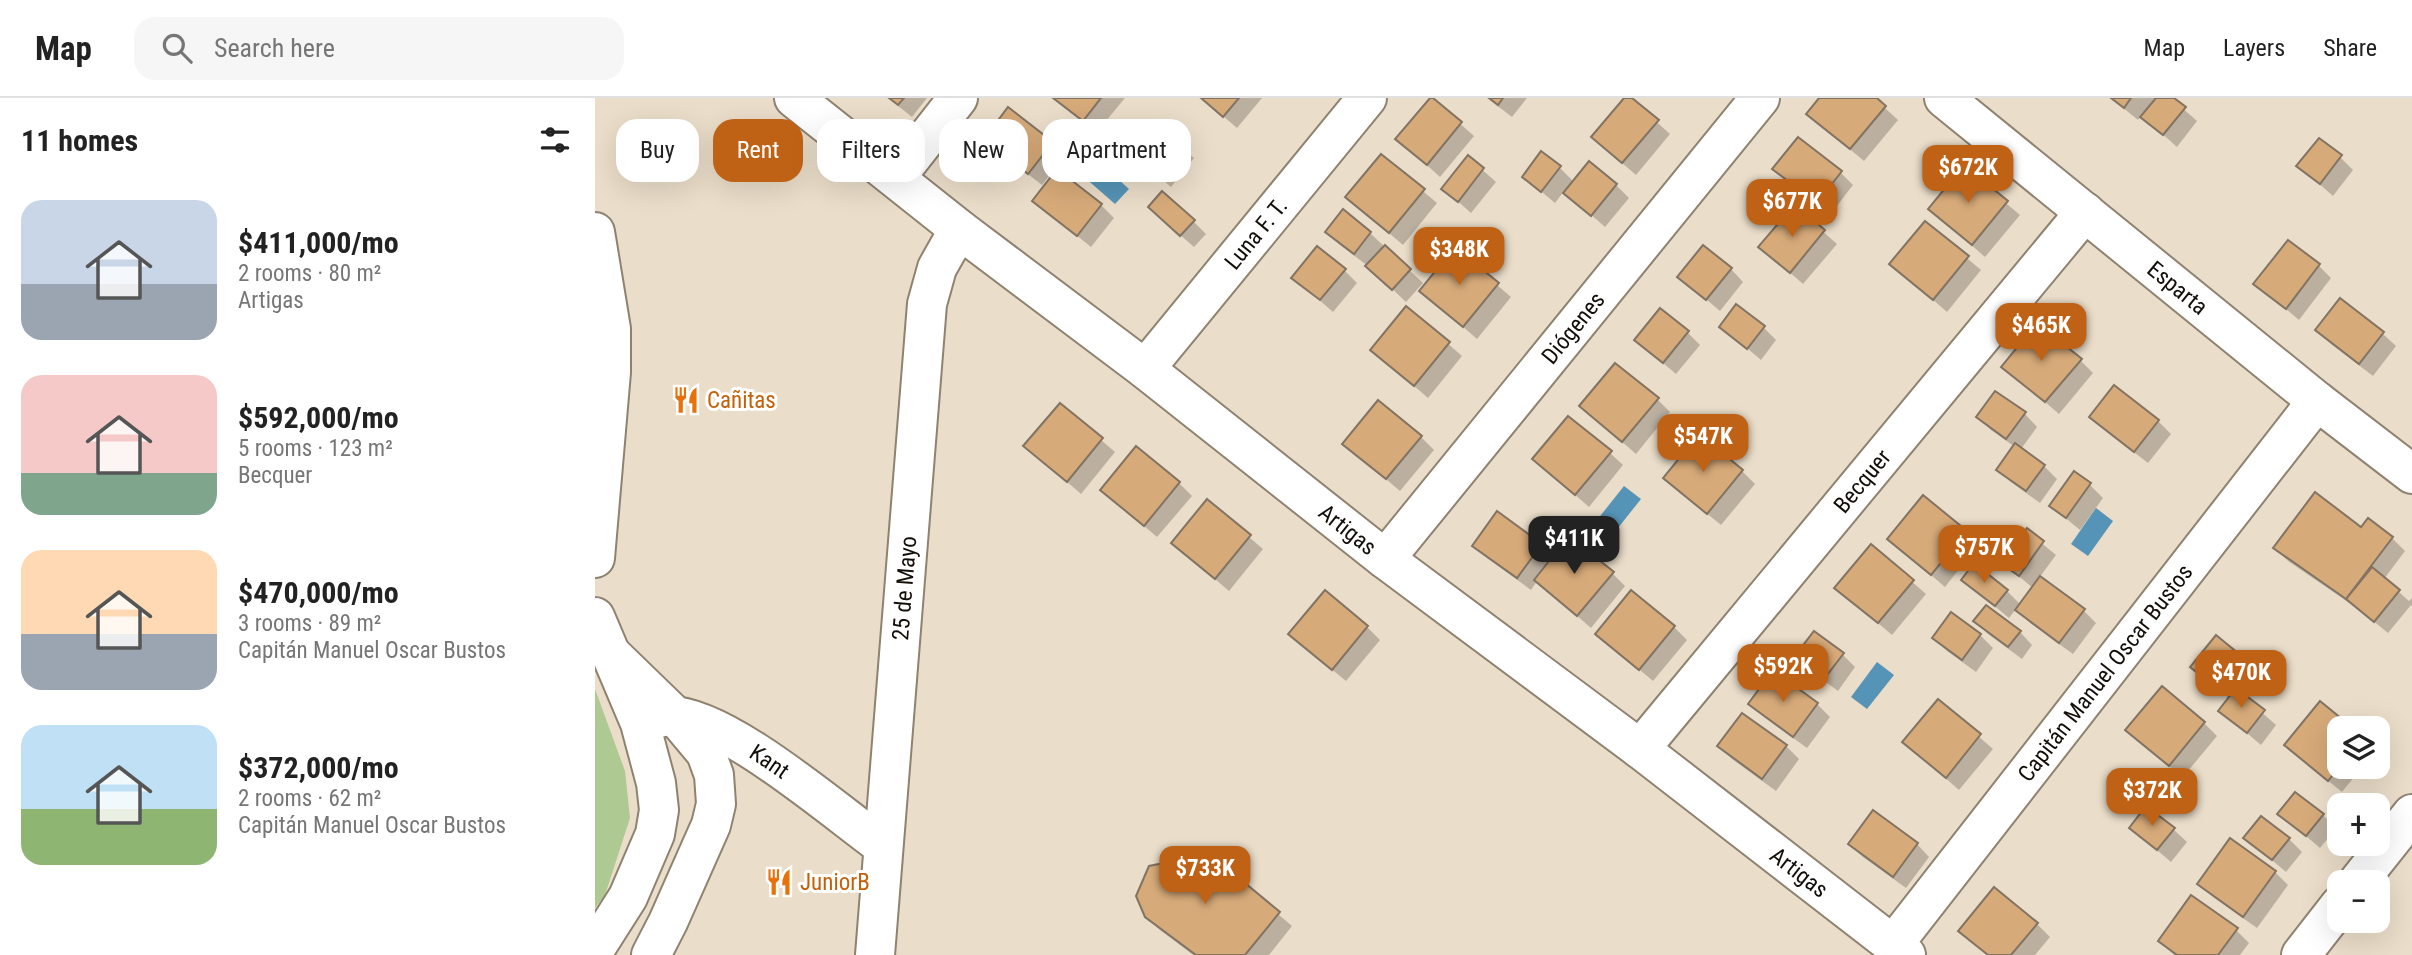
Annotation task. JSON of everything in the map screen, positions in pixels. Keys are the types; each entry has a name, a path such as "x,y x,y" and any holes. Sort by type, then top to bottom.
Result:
{"street":[{"name":"Artigas","path":"794,98 821,119"},
{"path":"925,140 958,98"},
{"name":"Luna F. T.","path":"1145,369 1367,98"},
{"name":"Diógenes","path":"1385,559 1760,98"},
{"name":"Esparta","path":"1944,98 2316,401 2412,474"},
{"name":"Artigas","path":"902,182 1385,559 1640,749 1900,950"},
{"name":"Becquer","path":"1640,749 2085,212"},
{"name":"25 de Mayo","path":"875,955 927,304 937,268 959,229"},
{"path":"595,232 600,284 611,329 611,372 595,558"},
{"name":"Capitán Manuel Oscar Bustos","path":"1900,950 2316,401"},
{"path":"601,634 658,720 706,753 714,775 716,804 711,825 651,955"},
{"path":"595,950 628,897 655,834 659,810 656,783 658,720"},
{"name":"Kant","path":"658,720 705,723 753,749 883,846"},
{"path":"2368,870 2412,814"},
{"path":"2301,955 2327,922"}],"green space":[{"path":"595,689 625,771 630,818 605,895 595,908"}],"water":[{"path":"1090,182 1121,182 1129,189 1115,204"},
{"path":"1624,486 1641,499 1614,533 1597,520"},
{"path":"2096,508 2113,521 2088,556 2071,544"},
{"path":"1877,662 1894,675 1867,709 1851,697"}],"building":[{"path":"889,98 904,98 898,105"},
{"path":"1053,98 1101,98 1085,119 1080,119"},
{"path":"1201,98 1239,98 1223,117"},
{"path":"1430,98 1462,122 1427,165 1395,139"},
{"path":"1489,98 1503,98 1498,105"},
{"path":"1624,98 1632,98 1659,120 1622,163 1591,137"},
{"path":"1819,98 1877,98 1886,106 1850,149 1806,114"},
{"path":"2111,98 2131,98 2124,108"},
{"path":"2156,98 2174,98 2186,107 2163,135 2140,117"},
{"path":"1008,107 1023,119 999,119"},
{"path":"1028,123 1042,133 1042,156 1028,174"},
{"path":"1798,137 1842,171 1817,203 1772,169"},
{"path":"2319,138 2342,155 2320,184 2296,166"},
{"path":"1541,151 1561,166 1541,192 1522,177"},
{"path":"1381,154 1425,189 1389,233 1345,197"},
{"path":"1468,155 1484,168 1458,202 1441,189"},
{"path":"1589,161 1617,184 1591,216 1563,193"},
{"path":"1964,165 2008,201 1972,245 1928,209"},
{"path":"1047,182 1074,182 1102,204 1077,236 1032,201"},
{"path":"1162,191 1195,220 1180,236 1148,207"},
{"path":"1795,204 1825,230 1790,273 1758,247"},
{"path":"1343,209 1371,232 1354,254 1325,232"},
{"path":"1925,221 1969,256 1933,300 1889,264"},
{"path":"2288,240 2320,264 2286,309 2253,284"},
{"path":"1385,245 1411,269 1392,290 1365,266"},
{"path":"1703,245 1732,268 1706,300 1677,277"},
{"path":"1317,246 1346,269 1320,300 1291,278"},
{"path":"1455,247 1499,283 1463,327 1419,291"},
{"path":"2340,298 2384,332 2359,364 2315,330"},
{"path":"1736,304 1765,326 1747,349 1719,327"},
{"path":"1406,306 1450,342 1414,386 1370,350"},
{"path":"1660,308 1689,331 1663,363 1634,340"},
{"path":"2037,323 2082,359 2045,402 2001,367"},
{"path":"1615,363 1659,398 1622,442 1579,406"},
{"path":"2114,385 2159,420 2134,452 2089,417"},
{"path":"1995,391 2026,412 2006,439 1976,417"},
{"path":"1378,400 1422,436 1386,479 1342,444"},
{"path":"1060,403 1103,438 1067,482 1023,446"},
{"path":"1568,416 1612,451 1575,495 1532,459"},
{"path":"1699,434 1743,470 1707,514 1663,478"},
{"path":"2015,443 2045,465 2026,491 1996,470"},
{"path":"1136,446 1180,482 1144,526 1100,490"},
{"path":"2074,471 2091,483 2066,518 2049,506"},
{"path":"2315,492 2361,527 2368,518 2393,537 2346,599 2273,548"},
{"path":"1923,495 1967,531 1931,575 1887,539"},
{"path":"1207,499 1251,535 1215,579 1171,543"},
{"path":"1497,511 1542,544 1517,578 1472,546"},
{"path":"2027,528 2044,541 2019,576 2002,564"},
{"path":"1569,536 1614,572 1577,616 1534,580"},
{"path":"1871,544 1914,580 1878,623 1834,588"},
{"path":"1974,563 2008,590 1995,606 1961,580"},
{"path":"2372,567 2400,590 2374,622 2346,599"},
{"path":"2040,576 2085,609 2059,643 2015,610"},
{"path":"1325,590 1368,626 1332,670 1288,634"},
{"path":"1631,590 1675,626 1639,670 1595,634"},
{"path":"1986,605 2021,631 2008,647 1973,621"},
{"path":"1951,612 1981,634 1962,660 1932,638"},
{"path":"1814,631 1844,653 1824,679 1794,657"},
{"path":"2216,635 2244,658 2219,690 2190,667"},
{"path":"1773,670 1818,703 1793,737 1748,704"},
{"path":"2162,686 2205,722 2169,766 2125,730"},
{"path":"2236,688 2265,710 2247,733 2218,711"},
{"path":"1938,699 1981,734 1946,778 1902,742"},
{"path":"2320,701 2338,716 2327,716 2328,781 2284,745"},
{"path":"1742,713 1787,745 1762,779 1717,746"},
{"path":"2295,792 2324,814 2306,836 2277,814"},
{"path":"2146,806 2175,828 2157,850 2129,828"},
{"path":"1873,810 1918,843 1893,877 1848,844"},
{"path":"2261,816 2290,838 2272,860 2243,838"},
{"path":"2230,838 2276,871 2243,917 2197,884"},
{"path":"1210,854 1280,912 1245,955 1196,955 1145,917 1136,896 1149,866"},
{"path":"1994,887 2038,923 2011,955 1988,955 1958,931"},
{"path":"2191,895 2238,928 2218,955 2177,955 2158,941"}],"place":[{"name":"Cañitas","path":"686,400"},
{"name":"JuniorB","path":"779,882"}]}
